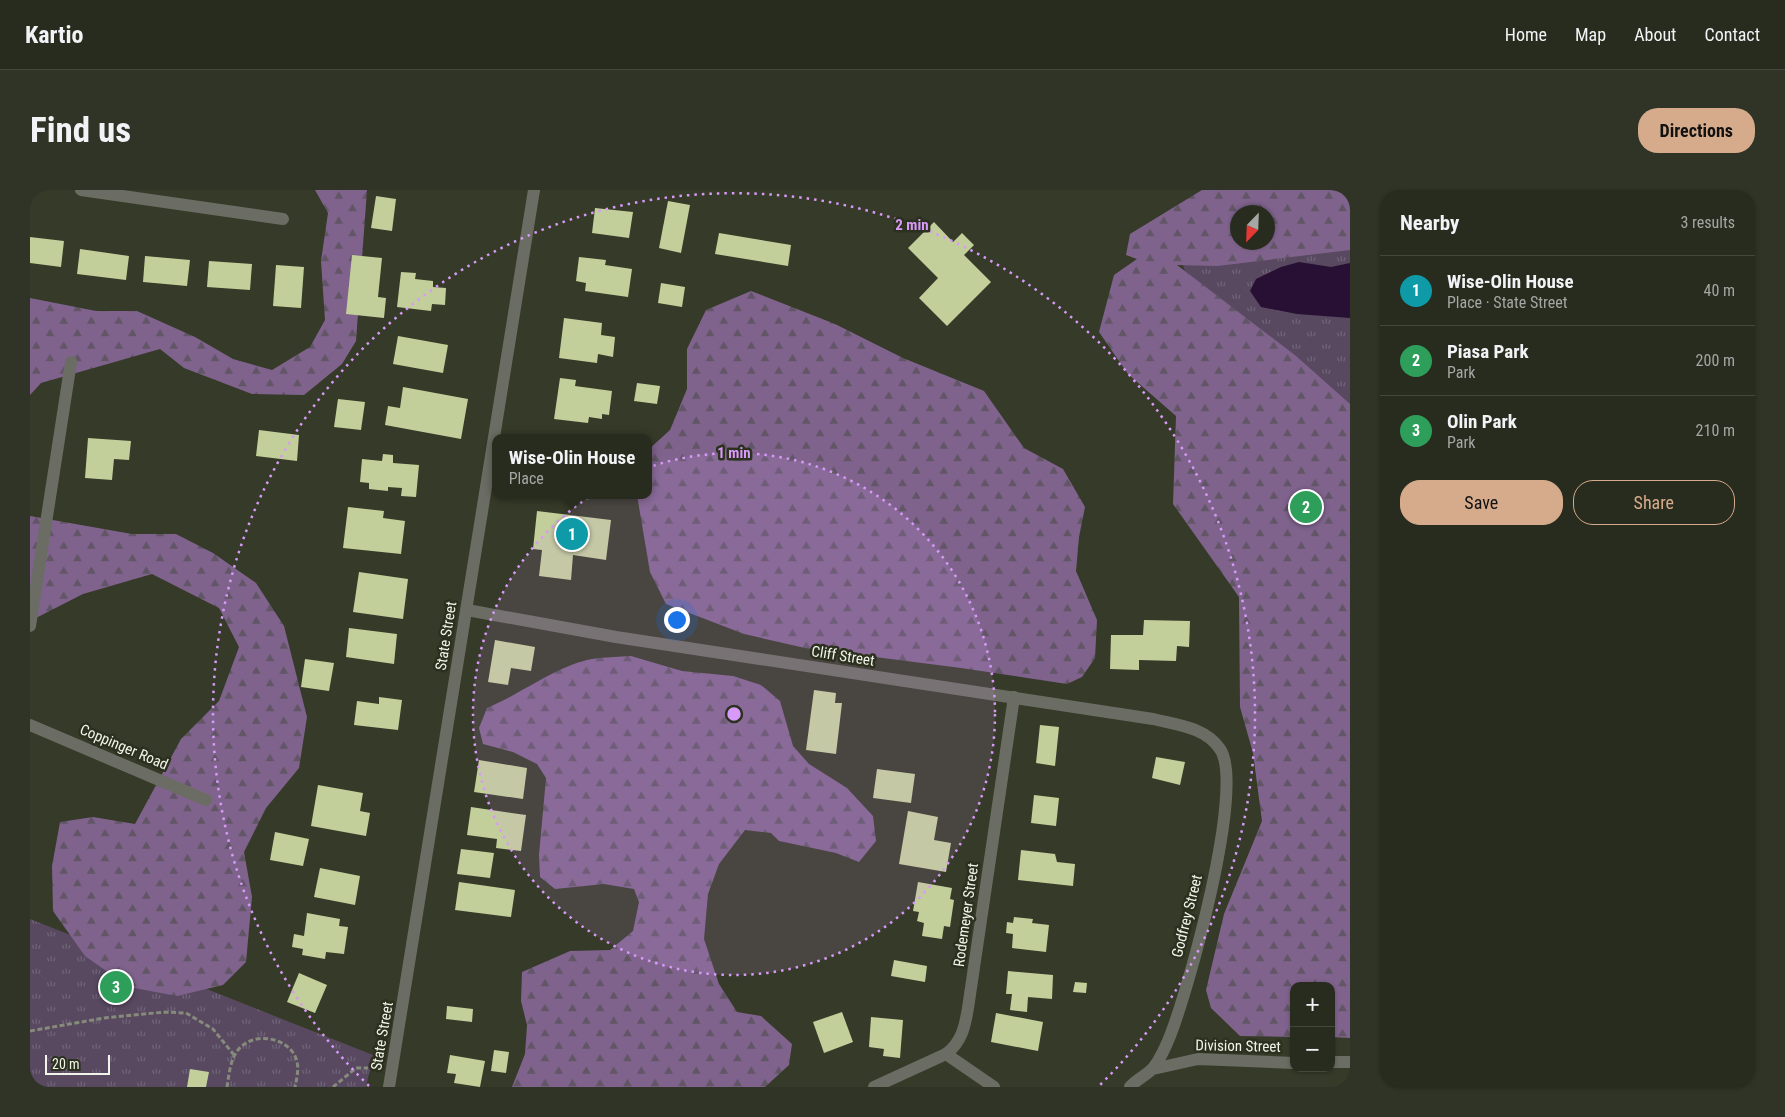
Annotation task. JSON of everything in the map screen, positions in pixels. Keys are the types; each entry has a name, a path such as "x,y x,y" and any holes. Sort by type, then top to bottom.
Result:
{"street":[{"path":"81,190 284,219"},
{"name":"State Street","path":"495,434 534,190"},
{"path":"30,626 71,362"},
{"name":"State Street","path":"389,1087 492,453"},
{"name":"Cliff Street","path":"467,610 616,637 1153,719 1191,728 1212,740"},
{"name":"Rodemeyer Street","path":"874,1087 946,1054 954,1048 960,1039 968,1008 1014,697"},
{"name":"Coppinger Road","path":"30,725 206,800"},
{"name":"Godfrey Street","path":"1130,1087 1153,1069 1168,1041 1187,984 1217,861 1227,779 1226,761 1212,740"},
{"path":"946,1054 994,1087"},
{"name":"Division Street","path":"1153,1069 1198,1059 1290,1063"},
{"path":"1335,1062 1350,1062"}],"path":[{"path":"30,1031 104,1018 165,1012 186,1013 212,1030 234,1056"},
{"path":"227,1087 234,1056 242,1045 256,1039 273,1040 289,1049 298,1063 296,1087"},
{"path":"333,1087 356,1068 368,1068"}],"green space":[{"path":"315,190 367,190 356,341 342,364 304,395 252,394 184,368 160,349 41,383 30,395 30,298 96,311 137,311 195,337 233,359 272,370 310,347 325,320 321,261 328,213"},
{"path":"1202,190 1350,190 1350,250 1217,266 1177,265 1296,356 1350,404 1350,1038 1335,1037 1335,982 1290,982 1290,1037 1240,1036 1211,1008 1206,990 1224,914 1262,821 1253,753 1240,707 1239,597 1173,504 1176,416 1128,374 1099,332 1114,275 1137,259 1126,255 1130,234"},
{"path":"1350,222 1350,771 1175,241 1230,242 1230,250 1275,250 1275,240"},
{"path":"751,291 835,324 903,358 984,391 1024,448 1063,469 1085,507 1079,537 1076,571 1097,620 1095,658 1082,677 1067,684 805,648 744,634 666,604 650,572 638,499 652,499 652,446 670,430 687,389 687,349 706,310"},
{"path":"30,516 132,534 176,534 213,553 256,583 284,626 307,717 299,768 266,808 244,852 252,897 246,962 223,985 177,996 129,987 85,956 53,911 52,866 60,822 93,817 135,824 181,739 219,701 239,647 219,608 152,574 83,594 30,621"},
{"path":"631,656 682,671 733,676 761,685 780,701 793,746 809,764 847,788 873,816 876,841 859,862 836,853 779,841 771,833 745,830 719,864 708,894 704,939 719,984 737,1012 761,1016 792,1044 789,1065 765,1087 512,1087 525,1054 527,1025 521,1001 522,972 570,951 610,950 633,931 639,902 634,889 604,884 555,889 540,877 539,855 546,778 537,764 513,752 483,744 479,728 487,708 566,667 592,659"},
{"path":"30,919 373,1055 366,1087 30,1087"}],"shaded area":[{"path":"1299,262 1331,267 1350,263 1350,318 1297,314 1261,307 1250,291 1256,279 1281,267"}],"building":[{"path":"376,196 396,199 392,231 371,228"},
{"path":"668,201 690,205 681,253 659,248"},
{"path":"595,208 633,212 629,238 592,233"},
{"path":"934,222 953,242 962,233 974,245 964,255 991,282 947,326 919,298 938,278 908,248"},
{"path":"719,233 791,245 788,266 715,254"},
{"path":"30,237 64,241 61,267 30,263"},
{"path":"80,249 129,256 126,280 77,274"},
{"path":"352,255 382,258 378,297 386,298 384,318 346,314"},
{"path":"145,256 190,260 187,286 143,282"},
{"path":"579,257 606,260 605,265 632,269 628,297 585,291 586,283 576,281"},
{"path":"209,261 252,264 250,290 207,287"},
{"path":"276,265 304,267 301,308 273,306"},
{"path":"401,272 416,273 415,279 433,281 433,287 446,288 445,305 432,304 431,311 397,307"},
{"path":"661,283 685,287 682,307 658,303"},
{"path":"564,318 602,323 601,335 615,337 613,357 598,354 597,363 559,358"},
{"path":"398,336 448,345 443,373 393,364"},
{"path":"560,378 576,380 575,386 612,391 609,415 602,414 602,419 589,417 588,423 554,419"},
{"path":"637,383 660,386 657,404 634,401"},
{"path":"403,387 468,399 461,439 385,425 388,406 400,408"},
{"path":"338,399 365,402 361,430 334,427"},
{"path":"259,430 299,435 297,461 256,456"},
{"path":"88,438 131,441 129,460 114,459 112,480 85,478"},
{"path":"383,454 393,455 393,463 419,465 416,497 401,496 402,488 388,487 388,491 369,489 369,483 360,482 362,459 382,461"},
{"path":"348,507 384,511 383,518 405,521 401,554 343,548"},
{"path":"537,511 611,520 606,560 573,555 571,580 539,576 542,550 533,549"},
{"path":"359,572 408,579 403,619 353,612"},
{"path":"1144,620 1190,621 1189,647 1177,646 1176,661 1139,660 1139,670 1110,669 1111,635 1143,635"},
{"path":"349,628 397,634 394,664 346,657"},
{"path":"495,640 535,647 531,671 511,668 508,685 488,682"},
{"path":"305,659 334,663 329,691 301,687"},
{"path":"814,690 836,693 835,703 842,703 836,754 806,750"},
{"path":"379,697 402,700 398,730 354,725 357,701 379,704"},
{"path":"1040,725 1059,727 1055,766 1036,763"},
{"path":"1156,757 1185,762 1180,785 1152,778"},
{"path":"479,760 527,768 523,799 474,792"},
{"path":"877,769 915,774 911,803 873,798"},
{"path":"318,785 363,793 360,811 370,813 366,836 311,826"},
{"path":"1034,795 1059,798 1056,826 1031,823"},
{"path":"471,807 526,815 521,851 496,848 497,839 467,835"},
{"path":"908,811 938,817 934,840 951,843 946,872 899,864"},
{"path":"275,832 309,839 303,866 270,860"},
{"path":"461,849 494,853 490,878 457,874"},
{"path":"1021,850 1055,854 1057,862 1075,864 1073,886 1018,880"},
{"path":"320,868 360,876 355,905 314,897"},
{"path":"459,882 515,890 511,917 455,910"},
{"path":"918,882 952,888 950,899 954,900 950,927 944,926 942,939 922,936 924,923 917,921 919,912 913,911"},
{"path":"307,913 340,919 339,926 348,927 344,954 326,952 325,959 302,955 303,949 292,947 294,934 304,936"},
{"path":"1014,917 1033,919 1032,923 1049,925 1046,952 1012,948 1013,934 1006,933 1007,922 1013,923"},
{"path":"894,960 927,966 925,982 891,976"},
{"path":"1008,971 1053,975 1052,999 1028,997 1027,1012 1010,1010 1012,994 1006,994"},
{"path":"299,973 327,985 315,1013 287,1002"},
{"path":"1075,982 1087,983 1086,993 1073,992"},
{"path":"447,1006 473,1009 472,1022 446,1019"},
{"path":"842,1012 853,1042 824,1053 813,1022"},
{"path":"996,1013 1043,1022 1038,1051 991,1042"},
{"path":"871,1017 903,1020 900,1058 883,1056 884,1049 869,1047"},
{"path":"494,1050 509,1052 506,1073 491,1071"},
{"path":"450,1055 485,1061 480,1087 454,1083 456,1074 447,1073"},
{"path":"190,1069 209,1072 206,1087 187,1087"}],"place":[{"name":"Piasa Park","path":"1306,507"},
{"name":"Wise-Olin House","path":"572,534"},
{"name":"Olin Park","path":"116,987"}]}
